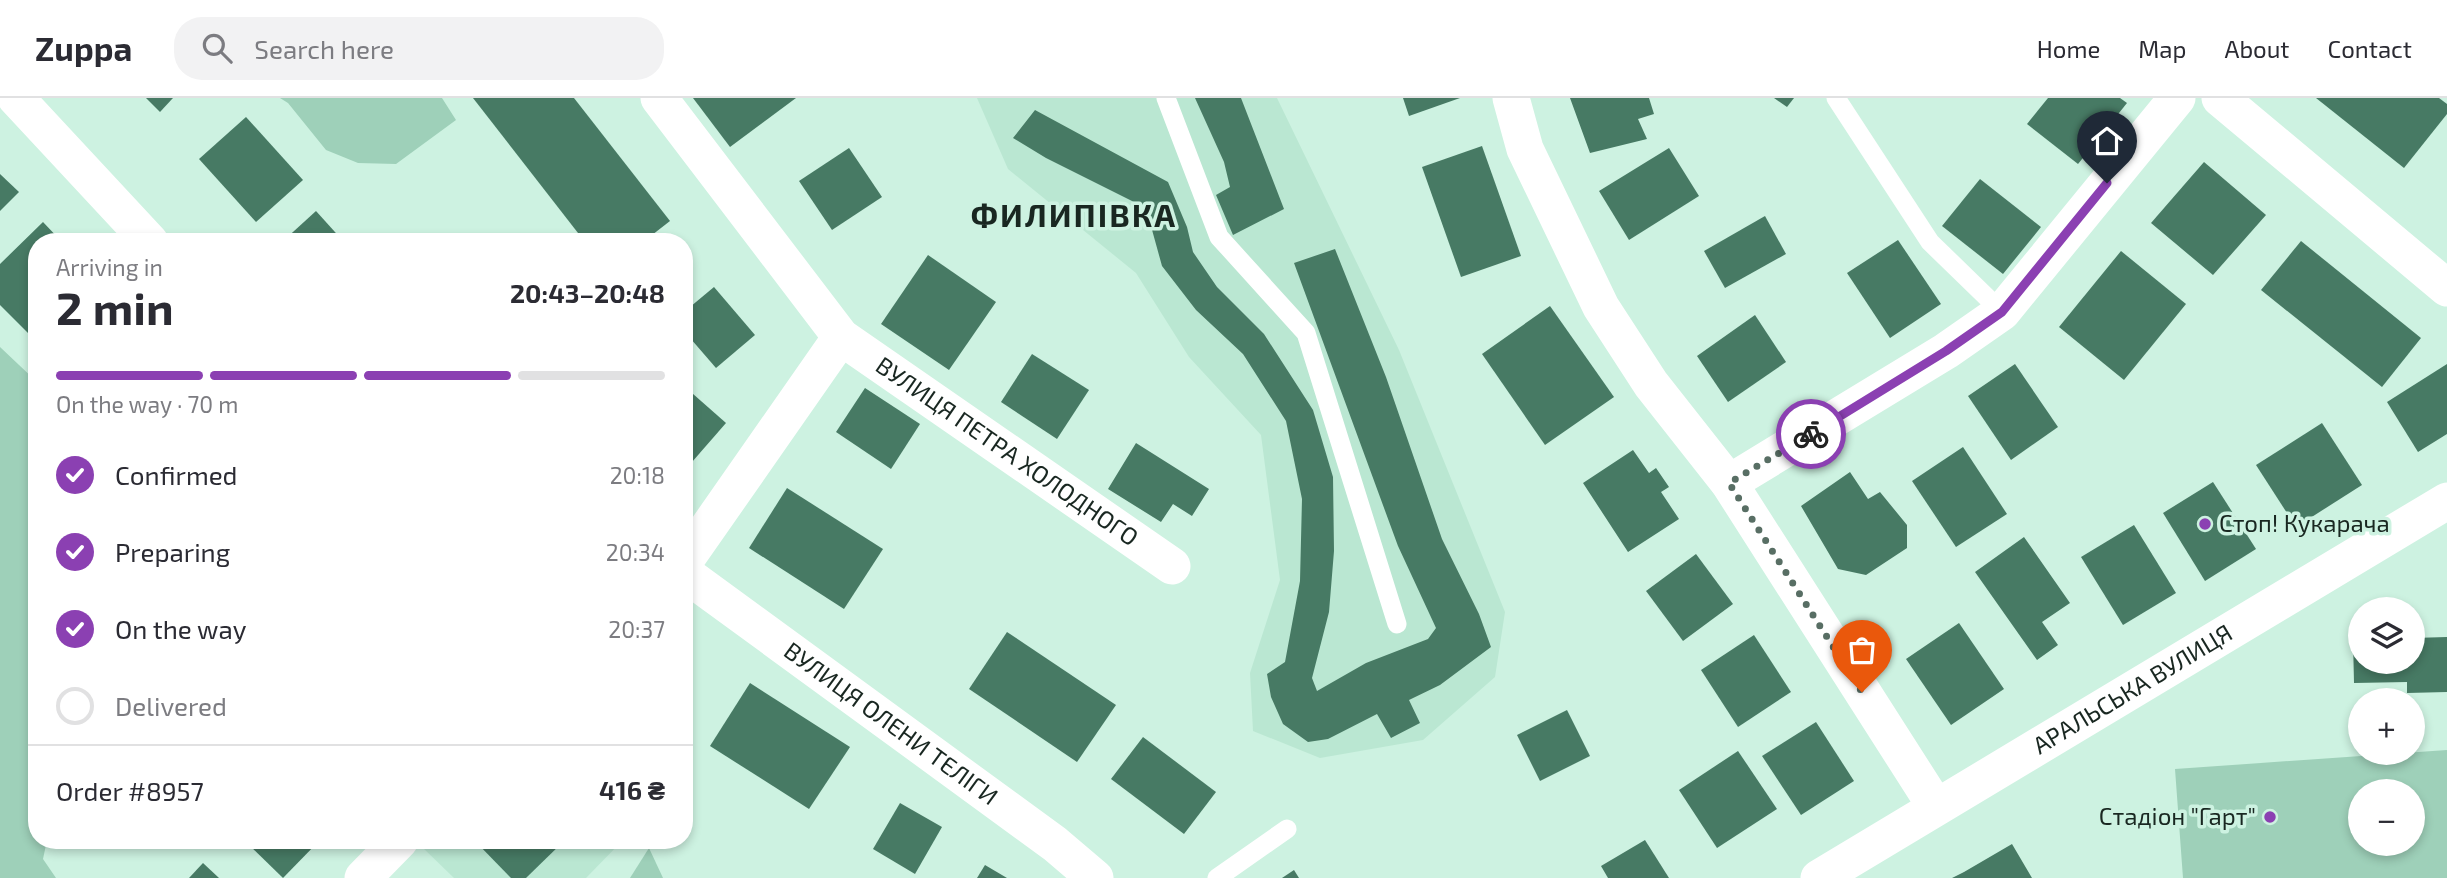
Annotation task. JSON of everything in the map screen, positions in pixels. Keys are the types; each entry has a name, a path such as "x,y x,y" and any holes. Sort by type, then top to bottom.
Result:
{"street":[{"path":"16,98 142,233"},
{"name":"ВУЛИЦЯ ПЕТРА ХОЛОДНОГО","path":"659,98 841,337 1172,566"},
{"path":"1511,98 1525,149 1601,307 1651,384 1729,483 1936,807"},
{"path":"1729,483 1946,351 2002,312 2177,98"},
{"path":"2220,98 2447,288"},
{"path":"693,549 841,337"},
{"name":"АРАЛЬСЬКА ВУЛИЦЯ","path":"1819,878 2447,502"},
{"name":"ВУЛИЦЯ ОЛЕНИ ТЕЛІГИ","path":"693,580 1055,844 1095,878"},
{"path":"363,878 391,849"}],"lane":[{"path":"1166,98 1219,237 1306,333 1397,624"},
{"path":"1836,98 1930,242 2002,312"},
{"path":"1217,878 1287,829"}],"shaded area":[{"path":"280,98 442,98 456,120 396,164 358,163 326,150 288,103"},
{"path":"977,98 1277,98 1399,350 1505,612 1495,677 1423,740 1320,758 1253,731 1250,673 1280,580 1261,435 1189,357 1136,273 1008,169"},
{"path":"0,347 28,373 28,849 45,849 43,859 56,878 0,878"},
{"name":"Стадіон \"Гарт\"","path":"2447,750 2447,878 2183,878 2175,769 2348,757 2348,765 2425,765 2425,752"},
{"path":"424,849 614,849 586,878 454,878"},
{"path":"648,849 649,849 663,878 630,878"}],"building":[{"path":"146,98 173,98 160,112"},
{"path":"473,98 574,98 670,221 655,233 578,233"},
{"path":"693,98 796,98 730,147"},
{"path":"1195,98 1241,98 1284,209 1233,235 1216,195 1230,187 1224,162"},
{"path":"1403,98 1460,98 1409,116"},
{"path":"1570,98 1649,98 1654,114 1638,119 1647,139 1590,153"},
{"path":"1774,98 1794,98 1787,107"},
{"path":"2048,98 2120,98 2127,103 2078,164 2027,124"},
{"path":"2316,98 2439,98 2447,104 2447,114 2404,168"},
{"path":"1035,110 1168,182 1187,227 1193,252 1217,287 1264,334 1313,410 1333,477 1334,551 1329,612 1312,678 1317,691 1366,663 1428,639 1436,628 1398,546 1294,263 1335,249 1386,377 1442,539 1479,614 1491,647 1440,685 1409,700 1420,723 1391,738 1377,714 1328,739 1308,742 1283,724 1271,697 1267,674 1285,662 1300,581 1302,499 1286,421 1243,354 1196,310 1162,266 1146,208 1046,158 1013,138"},
{"path":"246,117 303,180 256,222 199,159"},
{"path":"1482,146 1521,256 1461,277 1422,167"},
{"path":"849,148 882,197 832,230 799,181"},
{"path":"1669,148 1699,196 1629,240 1599,191"},
{"path":"2204,162 2266,215 2213,275 2151,223"},
{"path":"0,174 19,192 0,211"},
{"path":"1980,179 2041,227 2003,274 1942,226"},
{"path":"316,211 336,233 292,233"},
{"path":"1765,216 1786,254 1725,288 1704,251"},
{"path":"43,222 53,233 32,233"},
{"path":"28,237 28,333 0,305 0,264"},
{"path":"1898,240 1941,304 1890,338 1847,273"},
{"path":"2301,241 2421,338 2382,387 2261,290"},
{"path":"2121,251 2186,304 2124,380 2059,327"},
{"path":"928,255 996,302 949,370 881,324"},
{"path":"714,287 755,335 716,368 693,341 693,304"},
{"path":"1550,306 1614,397 1545,445 1482,354"},
{"path":"1755,315 1786,362 1728,402 1697,356"},
{"path":"1032,354 1089,390 1057,439 1001,402"},
{"path":"2015,364 2058,427 2011,460 1968,396"},
{"path":"2447,364 2447,434 2418,452 2387,402"},
{"path":"865,388 920,424 891,469 836,432"},
{"path":"693,394 726,423 693,461"},
{"path":"2322,423 2362,485 2296,527 2256,465"},
{"path":"1136,443 1209,489 1192,516 1173,504 1161,522 1108,489"},
{"path":"1963,447 2007,514 1956,547 1912,481"},
{"path":"1633,450 1649,473 1656,468 1669,487 1661,492 1679,519 1628,552 1583,483"},
{"path":"1850,472 1868,499 1880,492 1907,525 1907,548 1866,575 1838,569 1801,506"},
{"path":"2213,482 2256,549 2205,581 2163,513"},
{"path":"787,488 883,549 844,609 749,548"},
{"path":"2134,525 2176,593 2123,625 2081,557"},
{"path":"2024,537 2070,603 2042,622 2058,645 2037,660 1975,572"},
{"path":"1696,554 1733,604 1683,641 1646,591"},
{"path":"1959,623 2004,689 1951,725 1906,659"},
{"path":"1007,632 1116,705 1077,762 969,689"},
{"path":"1754,635 1791,692 1738,727 1701,670"},
{"path":"2447,637 2447,692 2425,693 2425,688 2407,688 2407,682 2354,683 2354,674 2425,674 2425,638"},
{"path":"750,683 850,747 809,809 710,746"},
{"path":"1567,710 1590,756 1540,781 1517,735"},
{"path":"1816,722 1854,781 1801,815 1762,756"},
{"path":"1143,737 1216,792 1184,834 1111,779"},
{"path":"1738,751 1777,809 1717,848 1679,790"},
{"path":"900,803 942,827 915,874 873,849"},
{"path":"1645,840 1669,878 1608,878 1601,866"},
{"path":"2012,844 2032,878 1952,878 1964,872"},
{"path":"253,849 311,849 283,878"},
{"path":"483,849 556,849 526,878 511,878"},
{"path":"203,863 219,878 189,878"},
{"path":"985,865 1007,878 977,878"},
{"path":"1294,870 1299,878 1282,878"}],"way so far":[{"path":"1811,434 1729,483 1862,692"}],"place":[{"name":"Стоп! Кукарача","path":"2205,524"},
{"name":"Стадіон \"Гарт\"","path":"2270,817"}],"district":[{"name":"ФИЛИПІВКА","path":"1074,216"}],"route":[{"path":"1811,434 1946,351 2002,312 2107,183"}]}
